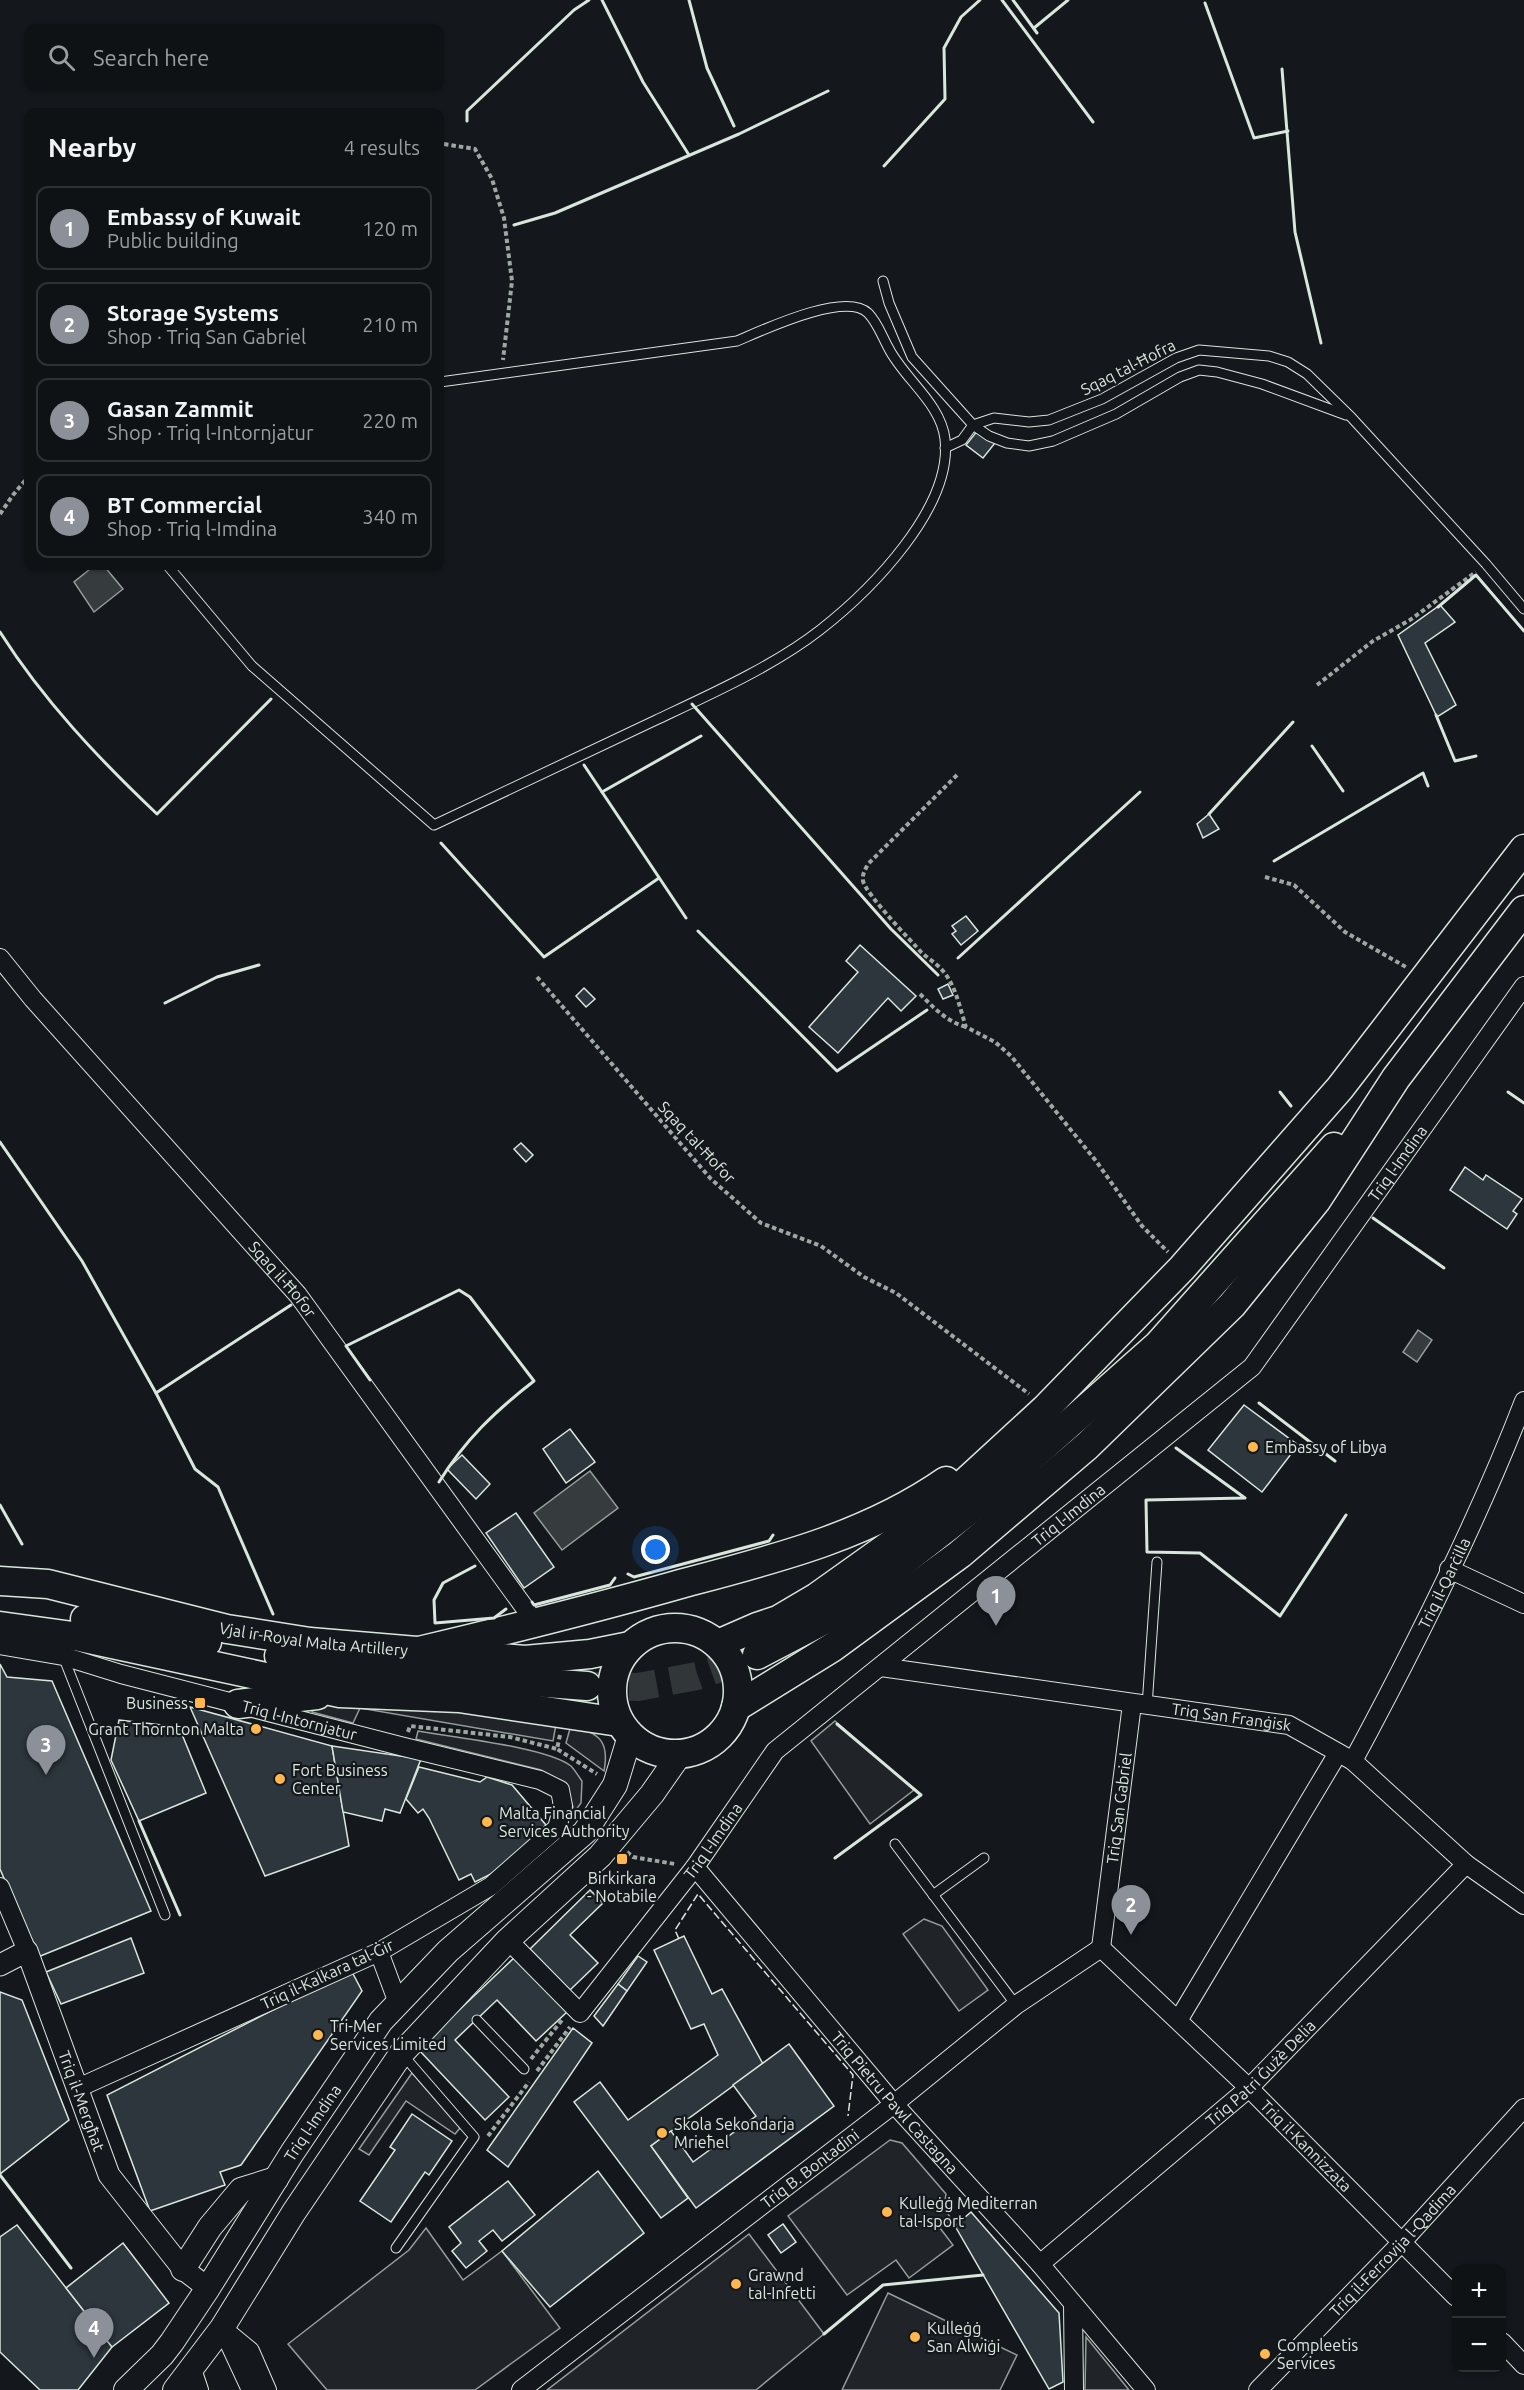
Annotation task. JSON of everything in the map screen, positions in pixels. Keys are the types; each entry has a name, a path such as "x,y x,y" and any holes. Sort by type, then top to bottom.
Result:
{"highway":[{"path":"718,1644 757,1626 778,1620 817,1597 897,1540 946,1500 1039,1415 1182,1268 1340,1088 1524,849"},
{"path":"734,1713 738,1684 731,1663 718,1644 697,1632 674,1627 650,1633 630,1646 617,1666 611,1691 613,1707 625,1729 645,1747 662,1753 680,1754 696,1751 710,1743 722,1732 734,1713 833,1647 960,1554 1087,1446 1232,1305 1316,1201 1396,1078 1524,910"},
{"path":"757,1655 822,1621 914,1555 991,1493 1158,1345 1396,1078"},
{"path":"419,1651 531,1625 770,1560 837,1539 890,1515 937,1487 1039,1415"},
{"name":"Vjal ir-Royal Malta Artillery","path":"0,1581 48,1584 226,1629 310,1642 525,1660 590,1654 630,1646"},
{"name":"Vjal ir-Royal Malta Artillery","path":"0,1609 78,1617 343,1668 587,1686"},
{"path":"0,1626 80,1637 340,1693"},
{"path":"238,1704 340,1693 459,1698 566,1714 625,1729"}],"main road":[{"name":"Triq l-Imdina","path":"126,2390 162,2355 171,2342 381,2021 448,1951 585,1832 615,1785 625,1729"},
{"name":"Triq l-Imdina","path":"185,2385 294,2212 401,2054 459,2001 508,1940 600,1856 652,1794 680,1754"},
{"path":"183,2269 210,2227 241,2190 276,2179"},
{"path":"208,2288 215,2294 223,2293 235,2286 277,2225 294,2212"},
{"path":"185,2385 171,2342 197,2331 222,2328"}],"street":[{"name":"Sqaq il-Ħofor","path":"0,958 33,999 298,1295 527,1611 531,1625"},
{"name":"Triq l-Imdina","path":"577,2010 695,1867 775,1751 1252,1367 1522,993"},
{"name":"Triq il-Qarċilla","path":"1179,2019 1346,1757 1449,1569 1507,1445 1524,1401"},
{"path":"1449,1569 1524,1604"},
{"name":"Triq l-Intornjatur","path":"0,1645 63,1656 121,1674 404,1747 540,1779 560,1790 563,1806 557,1828"},
{"name":"Triq San Franġisk","path":"881,1667 1289,1725 1346,1757 1466,1864 1524,1905"},
{"name":"Triq San Gabriel","path":"1101,1948 1139,1705"},
{"name":"Triq il-Kalkara tal-Ġir","path":"78,2088 379,1952 491,1886 557,1828"},
{"name":"Triq Patri Ġużè Delia","path":"1040,2264 1249,2088 1466,1864"},
{"name":"Triq Pietru Pawl Castagna","path":"695,1867 894,2104 1040,2264 1146,2390"},
{"name":"Triq il-Mergħat","path":"0,1887 27,1951 109,2175 183,2269 208,2288"},
{"path":"508,1940 577,2010"},
{"name":"Triq B. Bontadini","path":"521,2390 894,2104 1017,2005 1101,1948"},
{"name":"Triq il-Kannizzata","path":"1101,1948 1179,2019 1452,2293"},
{"path":"0,1965 27,1951"},
{"path":"379,1952 398,2003"},
{"name":"Triq il-Ferrovija l-Qadima","path":"1258,2390 1402,2242 1524,2108"},
{"path":"1073,2304 1074,2390"},
{"path":"222,2328 251,2390"},
{"path":"222,2328 250,2351 267,2390"},
{"path":"1506,2346 1524,2365"}],"lane":[{"name":"Sqaq tal-Ħofra","path":"883,282 889,303 912,357 973,425 989,436 1007,443 1029,446 1053,441 1116,414 1180,377 1199,370 1218,372 1262,384 1351,417"},
{"path":"171,570 252,666 434,825 701,698 788,652 820,631 904,548 922,522 936,494 945,463 940,419 894,361 868,313 857,306 840,306 783,322 737,341 444,381"},
{"name":"Sqaq tal-Ħofra","path":"973,425 994,418 1029,422 1049,420 1102,399 1176,358 1199,350 1269,356 1288,362 1307,374 1351,417 1486,564 1524,609"},
{"path":"945,448 962,440 973,425"},
{"path":"1139,1705 1157,1562"},
{"path":"63,1656 165,1915"},
{"path":"896,1844 1017,2005"},
{"path":"933,1895 984,1858"},
{"path":"477,2019 524,2068"},
{"path":"396,2248 474,2138 401,2054"}],"path":[{"path":"444,144 475,149 492,179 504,218 512,280 503,373"},
{"path":"0,514 24,482"},
{"path":"1317,685 1373,641 1410,620 1486,564"},
{"path":"957,775 868,864 863,872 863,882 867,891 910,939 944,972 951,984 966,1027"},
{"path":"1266,877 1294,885 1345,932 1407,968 1423,980"},
{"name":"Sqaq tal-Ħofor","path":"537,977 711,1179 761,1222 821,1246 864,1277 896,1293 1028,1393 1039,1415"},
{"path":"920,994 952,1023 966,1027 995,1042 1011,1056 1096,1161 1142,1226 1182,1268"},
{"path":"556,1749 566,1714"},
{"path":"404,1747 410,1726 510,1737 556,1749 615,1785"},
{"path":"524,2068 577,2010"}],"shaded area":[{"path":"89,570 107,570 123,589 94,612 74,582"},
{"path":"1418,1330 1432,1340 1417,1362 1403,1352"},
{"path":"590,1471 618,1508 562,1550 534,1513"},
{"path":"359,1702 557,1719 553,1741 360,1708 353,1723 312,1712 313,1706"},
{"path":"835,1721 914,1790 870,1824 811,1741"},
{"path":"571,1725 588,1731 600,1739 605,1752 604,1771 566,1743"},
{"path":"418,1731 521,1748 559,1759 571,1766 582,1781 581,1803 564,1826 573,1807 566,1787 541,1770 416,1739"},
{"path":"924,1919 942,1926 988,1990 959,2011 903,1934"},
{"path":"412,2073 460,2128 455,2134 406,2101 369,2155 359,2149"},
{"path":"890,2140 902,2143 946,2194 944,2207 951,2219 940,2228 953,2245 909,2278 896,2260 847,2295 788,2216"},
{"path":"426,2228 463,2280 502,2251 560,2328 475,2390 327,2390 288,2344 409,2250"},
{"name":"Grawnd tal-Infetti","path":"749,2234 824,2334 756,2390 547,2390"},
{"path":"888,2293 1017,2355 1000,2390 842,2390"},
{"path":"1086,2337 1129,2390 1085,2390"}],"building":[{"path":"978,430 995,443 983,458 966,445"},
{"path":"1440,605 1455,622 1425,643 1456,705 1437,717 1398,635"},
{"path":"1209,814 1219,829 1203,838 1197,824"},
{"path":"966,916 978,931 961,945 952,934 956,931 952,926"},
{"path":"860,945 916,996 901,1011 888,998 838,1053 809,1027 858,972 846,961"},
{"path":"948,984 953,995 943,999 938,989"},
{"path":"584,988 595,999 586,1007 576,996"},
{"path":"521,1143 533,1155 526,1162 514,1149"},
{"path":"1465,1167 1483,1180 1486,1175 1522,1199 1513,1211 1517,1214 1507,1229 1450,1190"},
{"name":"Embassy of Libya","path":"1244,1405 1298,1445 1262,1492 1208,1450"},
{"path":"570,1429 595,1462 566,1483 543,1449"},
{"path":"462,1455 490,1484 476,1499 447,1469"},
{"path":"516,1513 554,1567 524,1588 486,1533"},
{"path":"0,1664 7,1677 52,1681 151,1911 38,1957 0,1869"},
{"name":"Fort Business Center","path":"190,1707 332,1746 349,1846 265,1876"},
{"path":"119,1720 179,1727 206,1793 139,1821 111,1760"},
{"path":"332,1746 421,1759 400,1813 385,1809 382,1821 343,1812"},
{"name":"Malta Financial Services Authority","path":"419,1767 480,1782 487,1777 512,1785 546,1825 497,1871 475,1882 471,1874 459,1880 429,1818 423,1809 418,1813 406,1799"},
{"path":"590,1890 603,1903 570,1935 598,1963 570,1990 530,1949"},
{"path":"684,1936 712,1994 722,1989 763,2064 651,2146 688,2198 661,2218 574,2102 600,2082 628,2120 718,2055 704,2024 691,2029 654,1950"},
{"path":"131,1938 144,1973 61,2004 46,1972"},
{"path":"638,1956 647,1962 627,1991 618,1984"},
{"path":"515,1957 567,2012 536,2041 497,2000 455,2040 509,2097 485,2120 418,2049"},
{"path":"351,1970 362,1991 241,2165 220,2172 225,2185 150,2211 107,2095"},
{"path":"618,1984 627,1991 603,2026 594,2016"},
{"path":"0,1992 22,2000 69,2120 0,2174"},
{"path":"573,2028 592,2043 508,2167 487,2150"},
{"path":"789,2044 834,2106 696,2208 651,2146 671,2131 693,2162 756,2116 733,2085"},
{"path":"412,2114 452,2141 429,2175 425,2172 391,2222 360,2201 395,2150 390,2147"},
{"path":"598,2171 644,2233 550,2307 502,2251"},
{"path":"508,2181 535,2215 502,2241 493,2230 479,2241 487,2251 466,2268 452,2251 461,2243 449,2227"},
{"path":"971,2212 1059,2313 1063,2382 1049,2389 955,2226"},
{"path":"783,2224 796,2242 781,2253 768,2235"},
{"path":"17,2225 112,2347 78,2390 40,2390 0,2352 0,2237"},
{"path":"123,2243 169,2303 112,2347 66,2288"}],"tunnel":[{"path":"587,1686 638,1687 697,1676 757,1655"}],"fence":[{"path":"679,1939 675,1930 698,1894 853,2075 848,2116"}],"wall":[{"path":"467,121 467,111 574,10 589,0"},
{"path":"602,0 643,82 689,155"},
{"path":"689,0 707,68 734,126"},
{"path":"884,166 945,99 944,48 961,17 980,0"},
{"path":"1002,0 1093,122"},
{"path":"1013,0 1037,33"},
{"path":"1034,28 1068,0"},
{"path":"1205,3 1254,138 1288,131"},
{"path":"1282,69 1295,232 1321,343"},
{"path":"514,225 555,213 739,134 828,91"},
{"path":"1438,607 1476,575 1524,631"},
{"path":"0,632 53,705 114,772 157,814 271,699"},
{"path":"692,704 891,929 938,975"},
{"path":"1436,715 1455,761 1476,756"},
{"path":"1209,814 1293,722"},
{"path":"602,792 701,736"},
{"path":"1312,746 1343,791"},
{"path":"584,765 686,918"},
{"path":"1274,861 1423,773 1428,786"},
{"path":"958,958 1140,792"},
{"path":"441,843 544,957 659,878"},
{"path":"698,931 837,1071 927,1010"},
{"path":"165,1003 217,977 259,965"},
{"path":"1280,1092 1291,1106"},
{"path":"1508,1092 1524,1103"},
{"path":"0,1142 82,1261 156,1393 195,1469 218,1487 273,1614"},
{"path":"1373,1218 1444,1268"},
{"path":"370,1380 346,1346 459,1290 470,1297 534,1381 482,1427 459,1453 439,1482"},
{"path":"156,1393 291,1305"},
{"path":"1259,1403 1335,1461"},
{"path":"1176,1448 1245,1498 1146,1500 1147,1552 1200,1553 1280,1616 1346,1515"},
{"path":"0,1505 22,1544"},
{"path":"628,1574 634,1577 769,1541 773,1535"},
{"path":"475,1566 443,1583 434,1600 435,1623 494,1618 506,1609"},
{"path":"532,1602 534,1605 610,1585 615,1578"},
{"path":"835,1858 921,1795 837,1724"},
{"path":"139,1821 180,1915"},
{"path":"0,2175 71,2268"},
{"path":"824,2334 883,2285 983,2275"}],"place":[{"name":"Embassy of Libya","path":"1253,1447"},
{"name":"Embassy of Kuwait","path":"996,1626"},
{"name":"Business","path":"200,1703"},
{"name":"Grant Thornton Malta","path":"256,1729"},
{"name":"Gasan Zammit","path":"46,1775"},
{"name":"Fort Business Center","path":"280,1779"},
{"name":"Malta Financial Services Authority","path":"487,1822"},
{"name":"Birkirkara - Notabile","path":"622,1859"},
{"name":"Storage Systems","path":"1131,1935"},
{"name":"Tri-Mer Services Limited","path":"318,2035"},
{"name":"Skola Sekondarja Mrieħel","path":"662,2133"},
{"name":"Kulleġġ Mediterran tal-Isport","path":"887,2212"},
{"name":"Grawnd tal-Infetti","path":"736,2284"},
{"name":"Kulleġġ San Alwiġi","path":"915,2337"},
{"name":"Compleetis Services","path":"1265,2354"},
{"name":"BT Commercial","path":"94,2358"}]}
